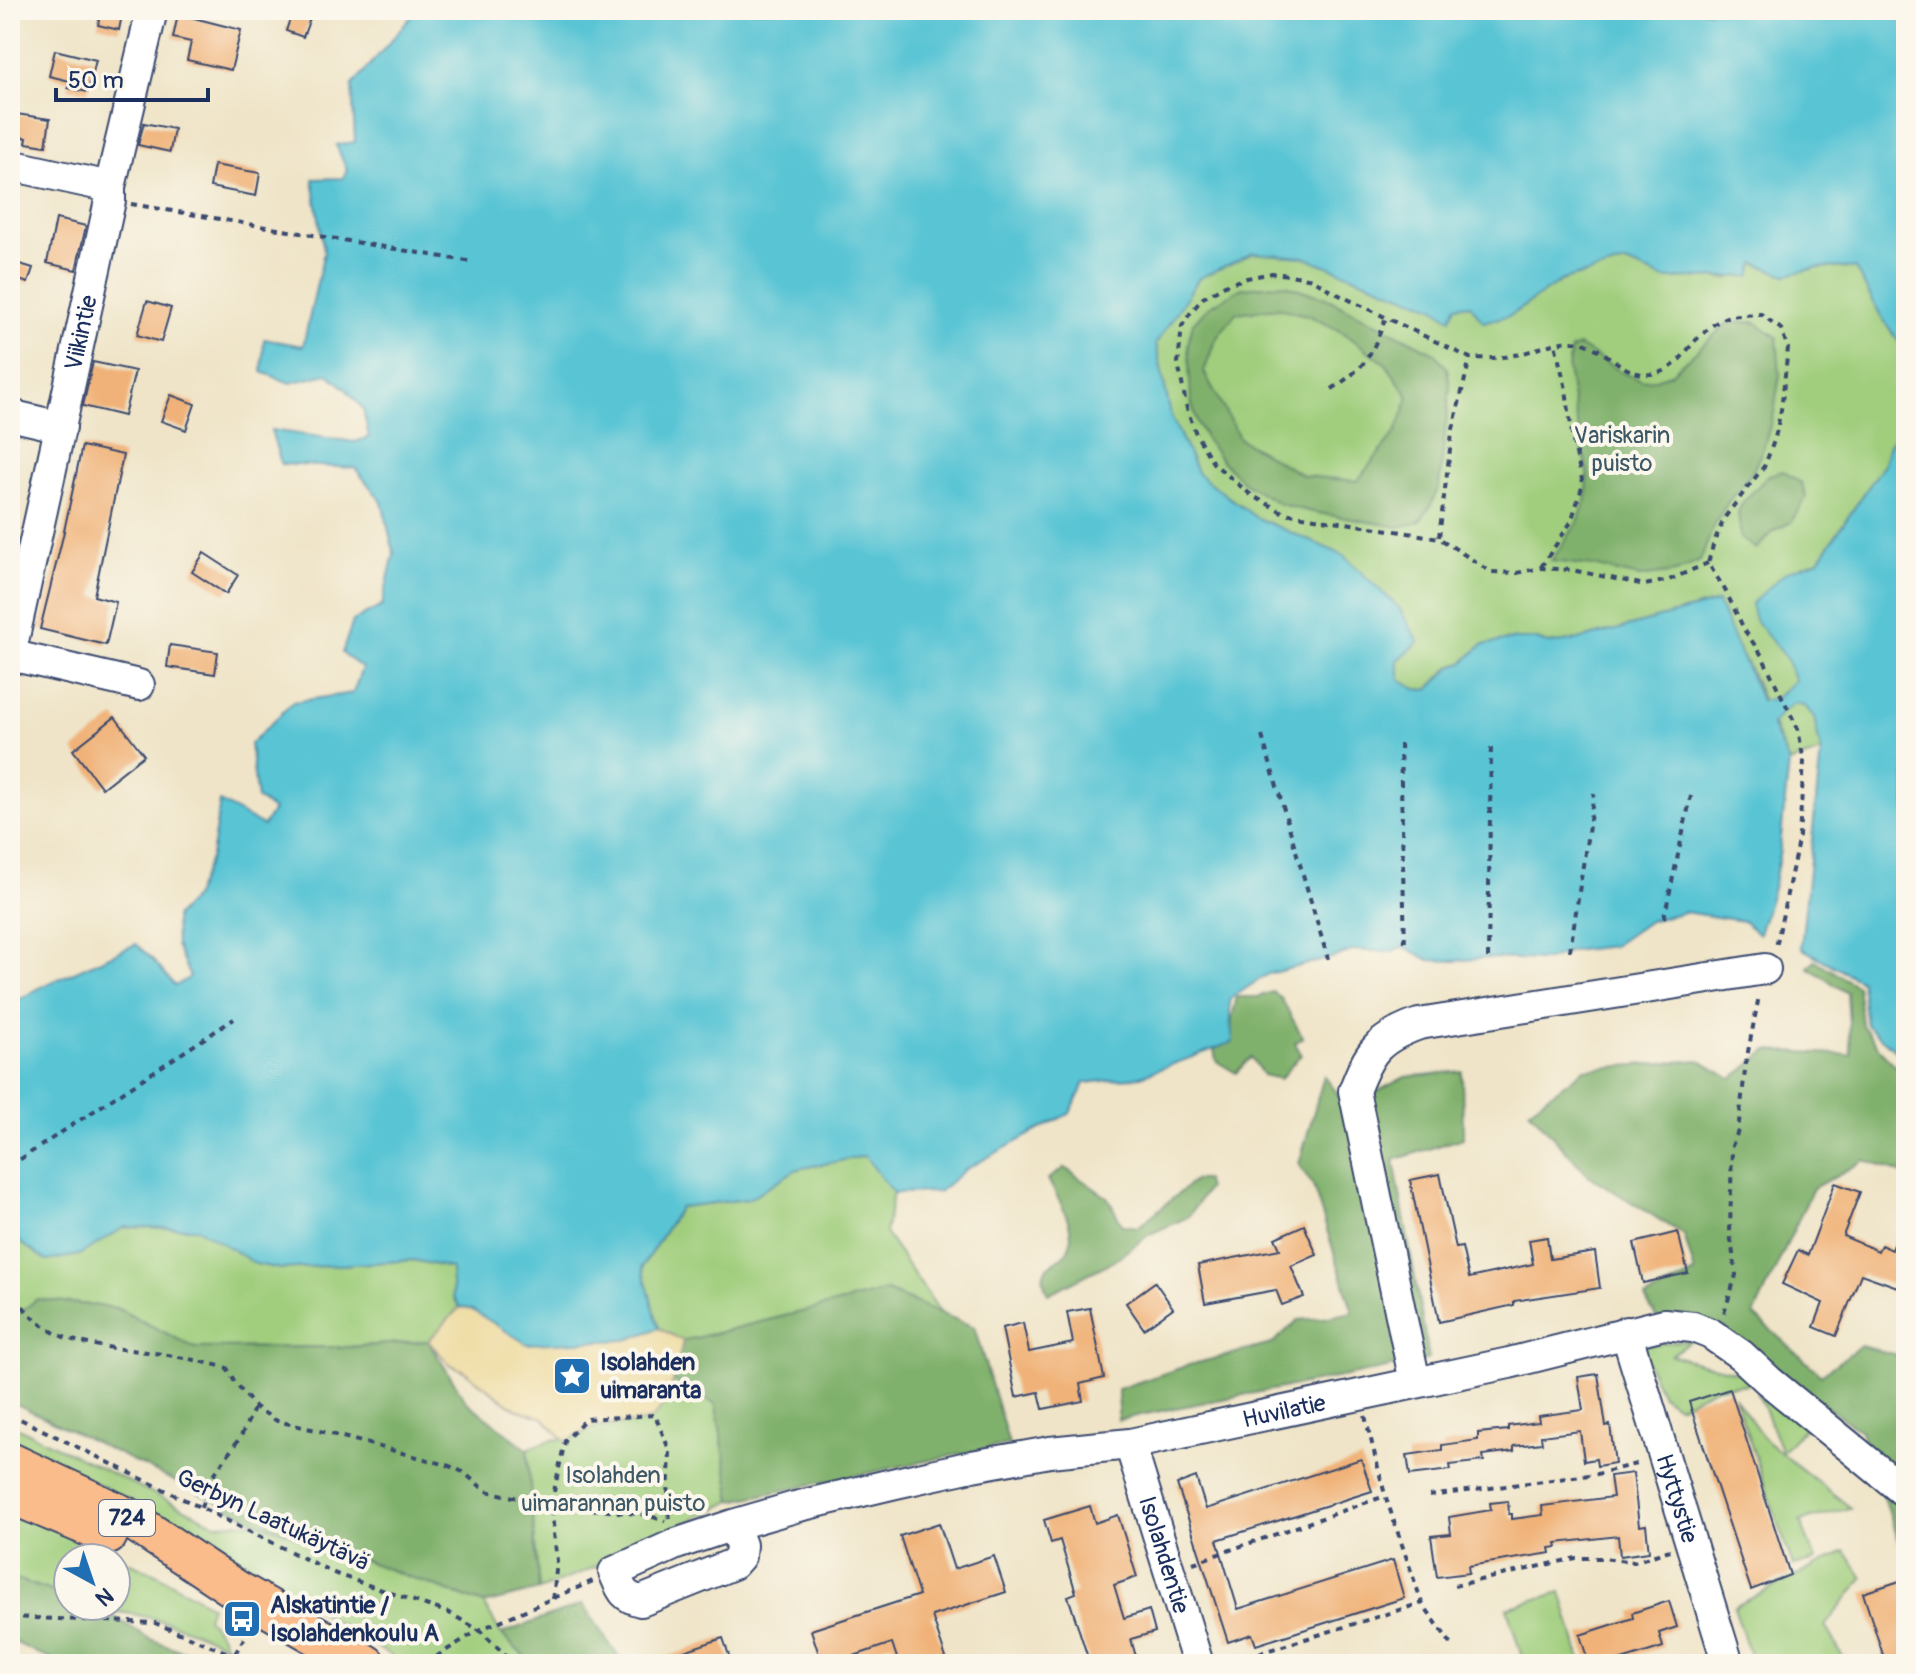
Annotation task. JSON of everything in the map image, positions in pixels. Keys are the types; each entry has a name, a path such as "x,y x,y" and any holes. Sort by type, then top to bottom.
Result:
{"main road":[{"name":"724","path":"10,1462 127,1517 235,1589 366,1664"},
{"name":"724","path":"10,1494 235,1589"}],"street":[{"name":"Viikintie","path":"10,655 152,10"},
{"path":"10,165 110,194"},
{"path":"10,415 61,427"},
{"path":"10,655 139,685"},
{"path":"1415,1382 1354,1091 1365,1062 1381,1043 1419,1024 1765,969"},
{"name":"Huvilatie","path":"614,1572 676,1544 795,1507 972,1466 1050,1452 1130,1444 1509,1363 1664,1324 1693,1327 1711,1334 1741,1355 1906,1493"},
{"name":"Hyttystie","path":"1626,1332 1728,1664"},
{"name":"Isolahdentie","path":"1130,1444 1198,1664"}],"path":[{"path":"110,194 472,262"},
{"path":"1708,563 1669,580 1645,585 1572,570 1540,568 1517,573 1491,572 1439,538 1284,513 1251,495 1213,463 1196,434 1187,409 1178,363 1182,326 1203,298 1225,285 1272,273 1313,279 1333,292 1470,358 1518,355 1555,344 1578,342 1603,352 1632,373 1645,375 1677,364 1700,336 1726,317 1761,314 1781,329 1788,348 1775,438 1765,465 1725,517 1708,563 1798,729 1804,762 1799,836 1775,953 1765,969 1746,1062 1738,1131 1732,1146 1730,1233 1736,1275 1726,1310 1711,1334"},
{"path":"1332,389 1359,369 1372,352 1386,317"},
{"path":"1540,568 1571,522 1583,484 1555,344"},
{"path":"1439,538 1452,433 1470,358"},
{"path":"1262,736 1328,959"},
{"path":"1488,958 1491,743"},
{"path":"1400,744 1405,947"},
{"path":"1570,951 1594,793"},
{"path":"1664,918 1691,796"},
{"path":"10,1166 234,1019"},
{"path":"10,1286 28,1313 56,1333 75,1340 227,1368 255,1407 277,1421 447,1465 463,1472 486,1491 551,1505 647,1515 671,1523 668,1498 670,1452 655,1415 585,1419 565,1441 551,1505 557,1561 553,1599"},
{"path":"1360,1395 1385,1495 1422,1603 1454,1648"},
{"path":"201,1508 208,1483 241,1436 255,1407"},
{"name":"Gerbyn Laatukäytävä","path":"10,1414 336,1574 449,1613 479,1630 515,1664"},
{"path":"1429,1496 1597,1474 1665,1456"},
{"path":"1168,1572 1385,1495"},
{"path":"1454,1586 1576,1558 1634,1562 1691,1542"},
{"path":"426,1663 479,1630 614,1572"},
{"path":"1224,1664 1422,1603"},
{"path":"10,1617 155,1623 255,1664"},
{"path":"229,1664 249,1630"}],"green space":[{"name":"Variskarin puisto","path":"1253,253 1304,257 1434,307 1450,318 1456,306 1470,304 1511,315 1562,280 1626,263 1665,279 1728,279 1754,263 1786,275 1819,267 1855,268 1881,316 1906,352 1906,424 1890,444 1884,464 1819,560 1786,572 1787,660 1814,717 1821,752 1789,763 1717,602 1579,640 1548,644 1534,639 1482,645 1463,663 1450,667 1428,690 1416,689 1400,679 1397,661 1419,642 1398,608 1343,555 1255,517 1198,474 1171,416 1156,344 1199,278"},
{"path":"1284,284 1326,298 1435,353 1447,368 1450,387 1439,486 1419,522 1399,527 1280,504 1243,482 1221,460 1205,438 1191,401 1188,344 1193,323 1207,308 1242,288","holes":["1278,308 1310,316 1344,333 1386,364 1409,397 1396,432 1357,481 1304,476 1240,439 1204,372 1215,340 1236,313"]},
{"path":"1755,322 1777,337 1780,374 1774,413 1753,471 1728,502 1700,561 1676,572 1639,577 1593,566 1551,561 1578,522 1587,497 1588,474 1568,369 1571,349 1579,346 1623,373 1642,380 1655,379 1670,374 1728,323"},
{"path":"1783,471 1801,483 1806,497 1791,522 1774,531 1756,549 1741,538 1738,512 1743,502 1769,475"},
{"path":"1815,960 1857,986 1862,1025 1882,1052 1906,1076 1906,1175 1865,1160 1813,1188 1754,1315 1821,1375 1860,1346 1906,1357 1906,1560 1860,1431 1714,1326 1657,1319 1645,1298 1695,1273 1684,1235 1588,1175 1529,1110 1585,1069 1699,1060 1732,1079 1768,1050 1851,1055 1847,993 1808,967"},
{"path":"1272,992 1281,998 1303,1038 1295,1043 1301,1054 1280,1079 1263,1075 1251,1057 1236,1073 1216,1061 1214,1049 1230,1043 1237,997 1258,997"},
{"path":"1462,1071 1463,1138 1394,1160 1429,1359 1118,1420 1118,1389 1189,1365 1272,1344 1298,1320 1353,1312 1313,1186 1299,1164 1324,1076 1348,1107 1405,1077"},
{"path":"866,1156 893,1193 885,1233 941,1313 887,1291 683,1341 659,1328 642,1267 680,1207 748,1199 797,1169"},
{"path":"1065,1168 1108,1198 1122,1225 1138,1227 1195,1180 1205,1180 1208,1188 1188,1217 1150,1234 1112,1262 1048,1294 1044,1274 1066,1252 1071,1236 1064,1211 1048,1179"},
{"path":"125,1227 198,1228 256,1264 281,1269 413,1260 451,1268 453,1297 460,1307 428,1341 348,1347 195,1348 116,1308 37,1299 10,1321 10,1228 21,1243 79,1255"},
{"path":"887,1291 974,1327 1009,1444 732,1501 716,1405 673,1380 683,1341"},
{"path":"37,1299 116,1308 195,1348 348,1347 428,1341 467,1402 527,1449 539,1590 484,1604 258,1522 10,1401 10,1321"},
{"path":"1692,1340 1671,1355 1747,1375 1748,1384 1717,1387 1678,1406 1662,1395 1639,1346"},
{"name":"Isolahden uimarannan puisto","path":"673,1380 716,1404 732,1501 539,1590 527,1449 551,1440 575,1438 592,1428 647,1421 670,1394"},
{"path":"1758,1394 1806,1426 1782,1452"},
{"path":"1734,1396 1766,1441 1851,1508 1800,1521 1816,1560 1793,1566"},
{"path":"10,1424 216,1524 258,1522 484,1604 501,1634 532,1664 404,1664 178,1524 10,1443"},
{"path":"10,1510 83,1542 52,1542 52,1591 10,1577"},
{"path":"1845,1551 1863,1578 1825,1626 1847,1664 1753,1664 1734,1607"},
{"path":"132,1564 211,1606 207,1618 226,1646 196,1632 132,1614"},
{"path":"10,1577 52,1591 52,1622 123,1622 150,1639 217,1664 60,1664 10,1640"},
{"path":"1561,1592 1582,1664 1524,1664 1507,1608"},
{"path":"583,1604 623,1664 532,1664 501,1634"}],"sand":[{"name":"Isolahden uimaranta","path":"460,1307 627,1340 659,1328 683,1341 666,1400 652,1418 643,1422 599,1426 565,1441 544,1418 516,1409 464,1371 449,1364 428,1341"}],"water":[{"path":"417,10 1906,10 1906,352 1881,316 1855,268 1819,267 1786,275 1755,263 1751,276 1665,279 1626,263 1562,280 1511,315 1483,322 1470,304 1456,306 1450,319 1434,307 1304,257 1253,253 1199,278 1156,344 1171,416 1198,474 1255,517 1343,555 1399,608 1419,642 1397,661 1400,679 1416,689 1428,690 1451,667 1463,663 1482,645 1514,639 1534,639 1548,644 1579,640 1718,602 1761,701 1776,698 1795,680 1787,660 1755,620 1751,604 1786,572 1819,560 1884,464 1889,444 1906,424 1906,1059 1866,1025 1861,981 1801,948 1821,752 1814,717 1804,705 1794,703 1771,725 1789,763 1779,856 1759,934 1743,921 1684,912 1649,921 1613,946 1570,951 1548,960 1429,960 1405,947 1389,952 1355,950 1268,974 1230,999 1233,1042 1138,1077 1085,1083 1070,1113 966,1169 938,1192 893,1193 865,1156 797,1169 748,1199 680,1207 642,1267 659,1328 627,1340 527,1344 472,1310 460,1307 453,1297 451,1268 413,1260 281,1269 256,1264 197,1228 125,1227 79,1255 47,1261 21,1243 10,1228 10,1005 43,986 136,944 175,986 190,977 176,946 175,917 194,897 211,856 220,802 263,826 273,810 257,799 250,744 293,702 353,693 362,668 342,653 353,621 382,606 394,553 382,502 355,468 281,464 271,430 355,442 369,437 363,409 328,374 290,383 262,372 264,339 303,346 324,252 313,179 343,178 347,170 336,145 355,142 352,86"}],"building":[{"path":"101,10 123,10 119,30 98,25"},
{"path":"293,10 313,10 303,37 286,31"},
{"path":"178,14 241,30 231,70 187,60 191,42 173,38"},
{"path":"55,50 96,60 88,92 68,88 70,81 49,76"},
{"path":"10,113 50,119 46,146 26,143 27,138 10,133"},
{"path":"144,123 174,129 170,152 138,145"},
{"path":"214,165 260,173 256,196 210,187"},
{"path":"56,219 86,226 76,270 47,263"},
{"path":"10,261 33,268 28,283 10,277"},
{"path":"147,301 171,308 161,342 137,335"},
{"path":"93,362 135,371 124,416 83,406"},
{"path":"171,395 195,404 186,430 161,421"},
{"path":"82,446 123,455 94,596 116,602 106,645 40,629"},
{"path":"204,553 238,575 226,594 192,572"},
{"path":"170,645 218,652 215,674 167,667"},
{"path":"115,717 144,755 102,788 73,750"},
{"path":"1440,1174 1456,1248 1462,1247 1469,1278 1533,1264 1529,1240 1547,1237 1550,1259 1595,1252 1600,1288 1514,1301 1514,1305 1439,1322 1410,1180"},
{"path":"1835,1183 1860,1192 1843,1236 1878,1251 1881,1245 1892,1250 1906,1217 1906,1290 1861,1274 1836,1336 1814,1327 1823,1303 1782,1284 1798,1250 1808,1255"},
{"path":"1304,1225 1317,1255 1291,1266 1304,1297 1282,1305 1276,1290 1205,1303 1198,1265 1280,1249 1275,1238"},
{"path":"1678,1232 1688,1273 1643,1283 1634,1243"},
{"path":"1155,1282 1173,1308 1144,1329 1126,1303"},
{"path":"1090,1308 1104,1378 1080,1384 1083,1401 1043,1409 1039,1392 1016,1397 1002,1328 1023,1323 1029,1352 1073,1343 1067,1312"},
{"path":"1598,1374 1615,1463 1597,1466 1596,1459 1584,1461 1580,1431 1541,1436 1542,1443 1514,1446 1514,1451 1483,1455 1484,1461 1450,1465 1451,1470 1410,1475 1407,1455 1442,1450 1442,1445 1478,1440 1478,1433 1539,1422 1538,1416 1583,1410 1578,1377"},
{"path":"1730,1389 1790,1575 1751,1590 1689,1402"},
{"path":"1361,1459 1372,1491 1217,1540 1238,1609 1393,1560 1404,1598 1256,1645 1252,1634 1228,1642 1177,1484 1196,1477 1206,1509"},
{"path":"1633,1473 1639,1526 1646,1525 1649,1552 1620,1556 1618,1536 1556,1543 1557,1547 1550,1548 1551,1553 1468,1566 1469,1573 1437,1577 1431,1536 1451,1534 1449,1517 1491,1510 1490,1503 1508,1501 1512,1519 1543,1515 1542,1506 1613,1497 1610,1476"},
{"path":"1090,1506 1095,1523 1118,1515 1137,1577 1114,1585 1124,1618 1149,1610 1155,1632 1131,1639 1138,1664 1090,1664 1068,1596 1076,1593 1060,1540 1051,1543 1044,1520"},
{"path":"939,1523 954,1569 994,1556 1006,1592 932,1616 948,1664 899,1664 892,1643 854,1656 856,1664 822,1664 811,1630 919,1595 900,1536"},
{"path":"1906,1579 1906,1664 1886,1664 1863,1593"},
{"path":"1669,1601 1677,1627 1659,1633 1663,1647 1609,1664 1589,1664 1580,1635 1633,1618 1632,1613"},
{"path":"723,1638 732,1664 654,1664 654,1661"}],"place":[{"name":"Isolahden uimaranta","path":"572,1376"},
{"name":"Alskatintie / Isolahdenkoulu A","path":"242,1619"}]}
